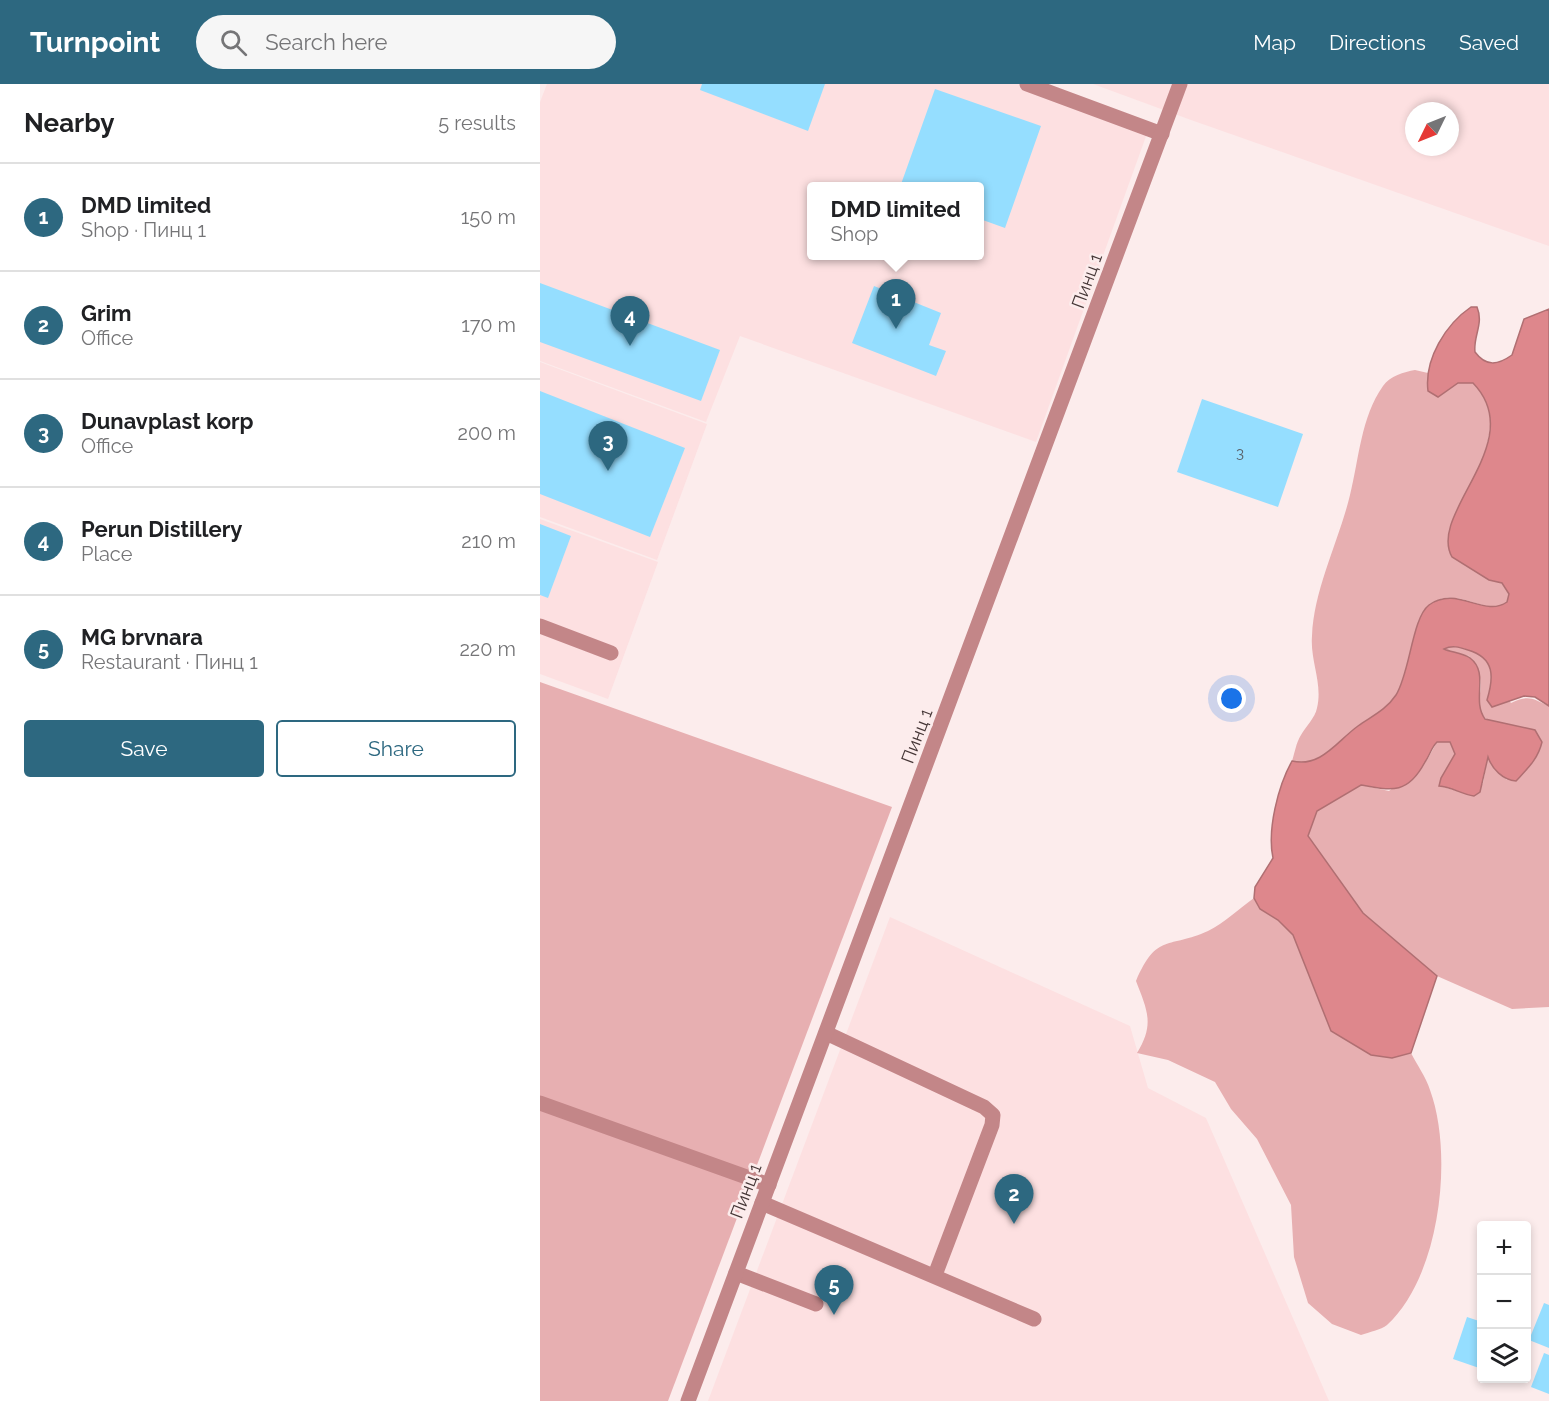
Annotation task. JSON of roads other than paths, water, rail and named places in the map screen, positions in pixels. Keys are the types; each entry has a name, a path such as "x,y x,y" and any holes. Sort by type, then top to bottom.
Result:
{"street":[{"path":"1027,84 1162,134"},
{"name":"Пинц 1","path":"688,1401 1180,84"},
{"path":"540,626 611,653"},
{"path":"826,1033 984,1107 993,1115 992,1125 935,1275"},
{"path":"540,1103 769,1185"},
{"path":"762,1203 1034,1319"},
{"path":"736,1273 816,1304"}],"place":[{"name":"DMD limited","path":"896,329"},
{"name":"Perun Distillery","path":"630,346"},
{"name":"Dunavplast korp","path":"608,471"},
{"name":"Grim","path":"1014,1224"},
{"name":"MG brvnara","path":"834,1315"}]}
